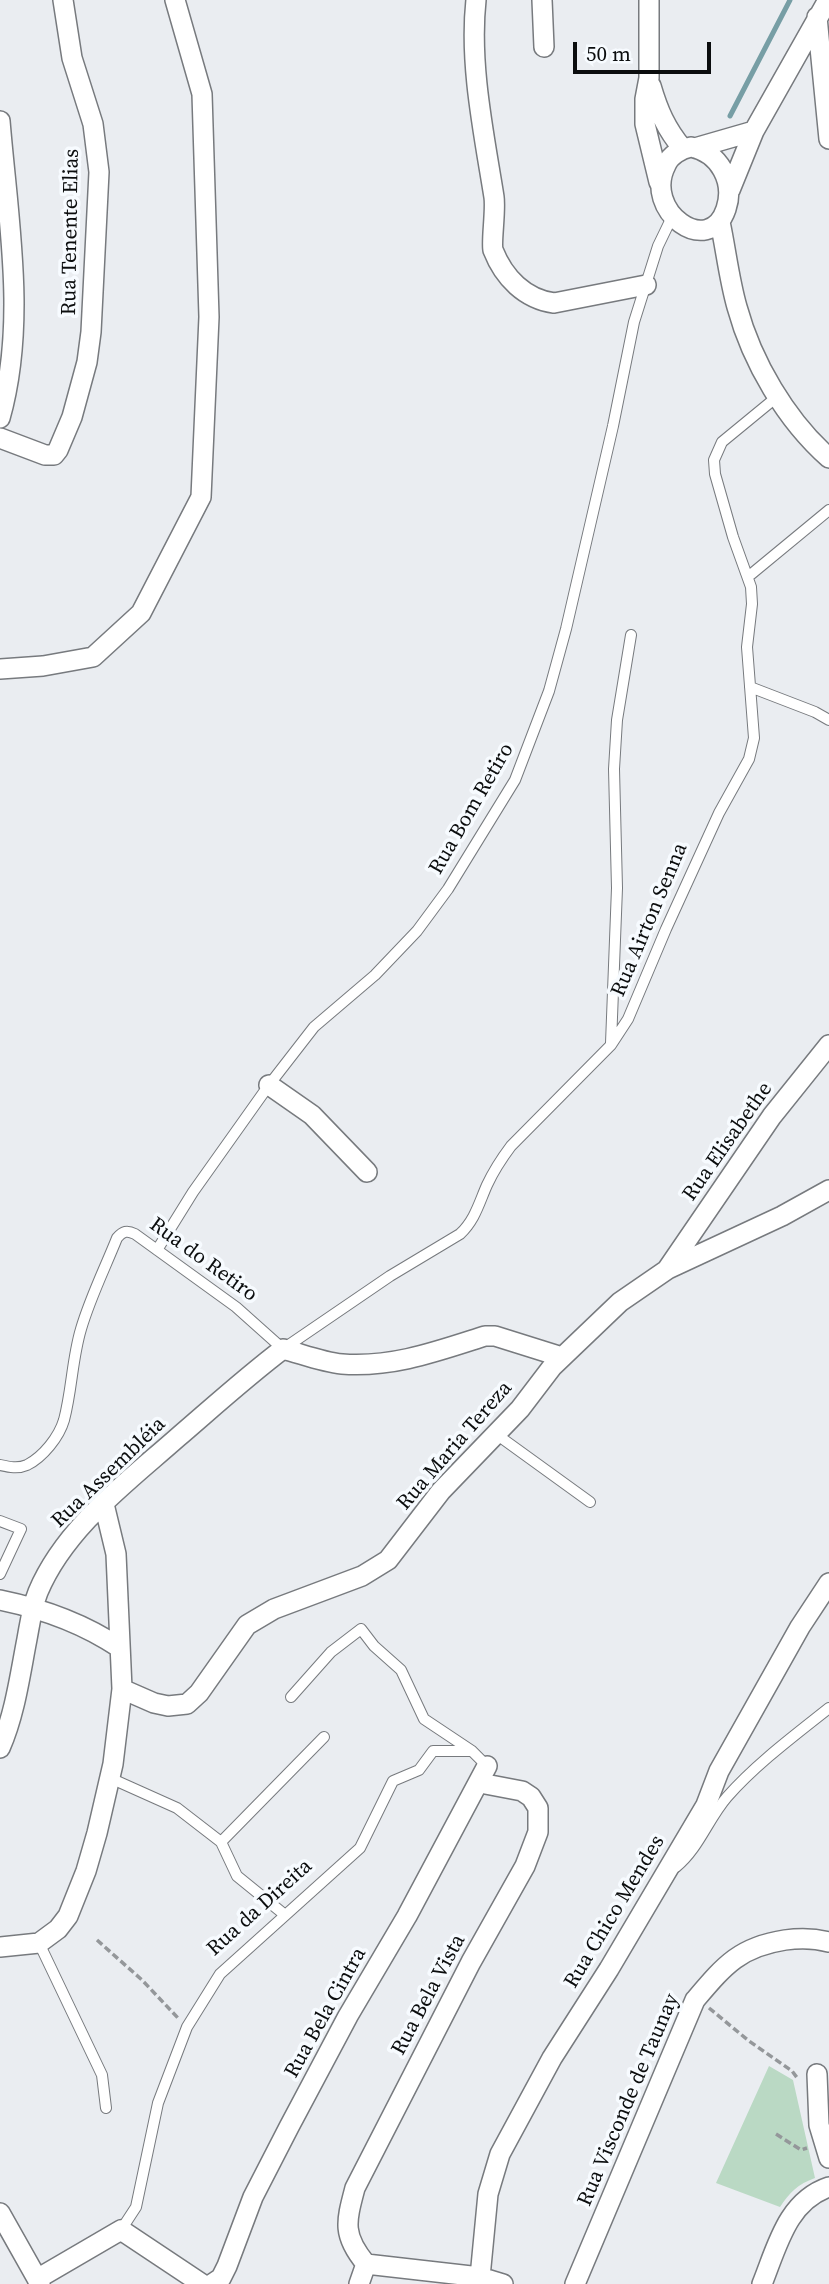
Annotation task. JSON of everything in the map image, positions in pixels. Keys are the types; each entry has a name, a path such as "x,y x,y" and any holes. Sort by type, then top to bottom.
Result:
{"street":[{"name":"Rua Tenente Elias","path":"0,438 45,455 54,455 72,417 87,362 91,332 99,172 93,124 72,58 63,0"},
{"path":"0,669 43,666 93,657 141,613 201,497 209,317 202,94 175,0"},
{"path":"467,0 473,27 487,163 494,199 495,228 492,247 509,278 528,295 540,301 554,303 646,285"},
{"path":"473,27 476,0"},
{"path":"542,0 544,47"},
{"path":"649,0 649,78 645,99 645,124 662,201 672,217 682,225 706,230 720,222"},
{"path":"828,0 754,131 720,222 737,306 751,347 778,396 806,435 829,458"},
{"path":"817,17 829,139"},
{"path":"649,78 660,114 689,148 718,162 728,178 730,190"},
{"path":"0,121 14,297 7,329 12,362 0,418"},
{"path":"660,186 667,162 689,148 754,131"},
{"name":"Rua Elisabethe","path":"668,1269 772,1116 829,1045"},
{"path":"269,1085 315,1118 367,1172"},
{"name":"Rua Maria Tereza","path":"122,1689 154,1703 168,1706 187,1704 199,1693 247,1625 274,1609 362,1576 388,1560 441,1491 496,1434 562,1357 620,1302 668,1269 782,1216 829,1190"},
{"path":"284,1349 340,1364 378,1364 411,1360 485,1336 495,1336 562,1357"},
{"name":"Rua Assembléia","path":"0,1748 16,1697 33,1607 45,1578 63,1548 104,1504 254,1371 284,1349"},
{"path":"0,1947 39,1943 52,1935 68,1916 90,1858 110,1778 122,1689 116,1555 104,1504"},
{"name":"Rua Chico Mendes","path":"480,2277 488,2194 500,2154 552,2058 609,1969 706,1805 719,1771 793,1639 829,1583"},
{"path":"0,1600 33,1607 94,1631 120,1648"},
{"name":"Rua Bela Vista","path":"366,2264 352,2246 349,2235 348,2213 355,2188 464,1974 525,1866 538,1832 538,1808 531,1797 484,1775"},
{"name":"Rua Bela Cintra","path":"212,2284 221,2278 227,2266 253,2196 289,2127 484,1775"},
{"name":"Rua Visconde de Taunay","path":"575,2284 695,2000 716,1975 740,1954 762,1943 800,1938 829,1942"},
{"path":"809,2079 829,2158"},
{"path":"762,2284 785,2228 795,2211 804,2199 829,2187"},
{"path":"0,2213 38,2281 121,2231 202,2284"},
{"path":"359,2284 366,2264 480,2277 503,2284"}],"lane":[{"name":"Rua Bom Retiro","path":"157,1250 193,1192 314,1027 375,975 417,931 455,879 515,780 549,691 613,426 634,322 658,246 672,217"},
{"name":"Rua Airton Senna","path":"284,1349 390,1276 469,1226 499,1162 511,1146 611,1045 639,996 719,813 749,759 754,738 747,647 752,604 749,576 733,537 715,474 714,460 722,442 778,396"},
{"path":"749,576 829,510"},
{"path":"611,1045 617,888 614,769 617,720 631,635"},
{"path":"750,687 829,720"},
{"name":"Rua do Retiro","path":"0,1465 14,1468 26,1465 48,1448 59,1432 64,1420 73,1358 82,1325 117,1238 122,1232 128,1231 157,1250 236,1307 284,1349"},
{"path":"496,1434 590,1502"},
{"path":"0,1521 21,1529 0,1574"},
{"path":"291,1696 331,1652 361,1629 374,1646 401,1670 424,1719 472,1751 484,1775"},
{"path":"662,1878 687,1857 727,1798 783,1745 829,1708"},
{"path":"221,1842 324,1738"},
{"name":"Rua da Direita","path":"121,2231 136,2207 158,2103 187,2027 219,1974 360,1848 393,1781 419,1770 433,1751 472,1751"},
{"path":"110,1778 177,1808 221,1842 237,1876 285,1915"},
{"path":"39,1943 102,2075 106,2108"}],"path":[{"path":"97,1940 142,1980 187,2027"},
{"path":"695,2000 717,2013 749,2041 792,2071 809,2079"},
{"path":"776,2134 801,2150 807,2148"}],"green space":[{"path":"769,2066 793,2080 815,2178 794,2190 780,2207 716,2183"}],"waterway":[{"path":"730,116 790,0"}]}
